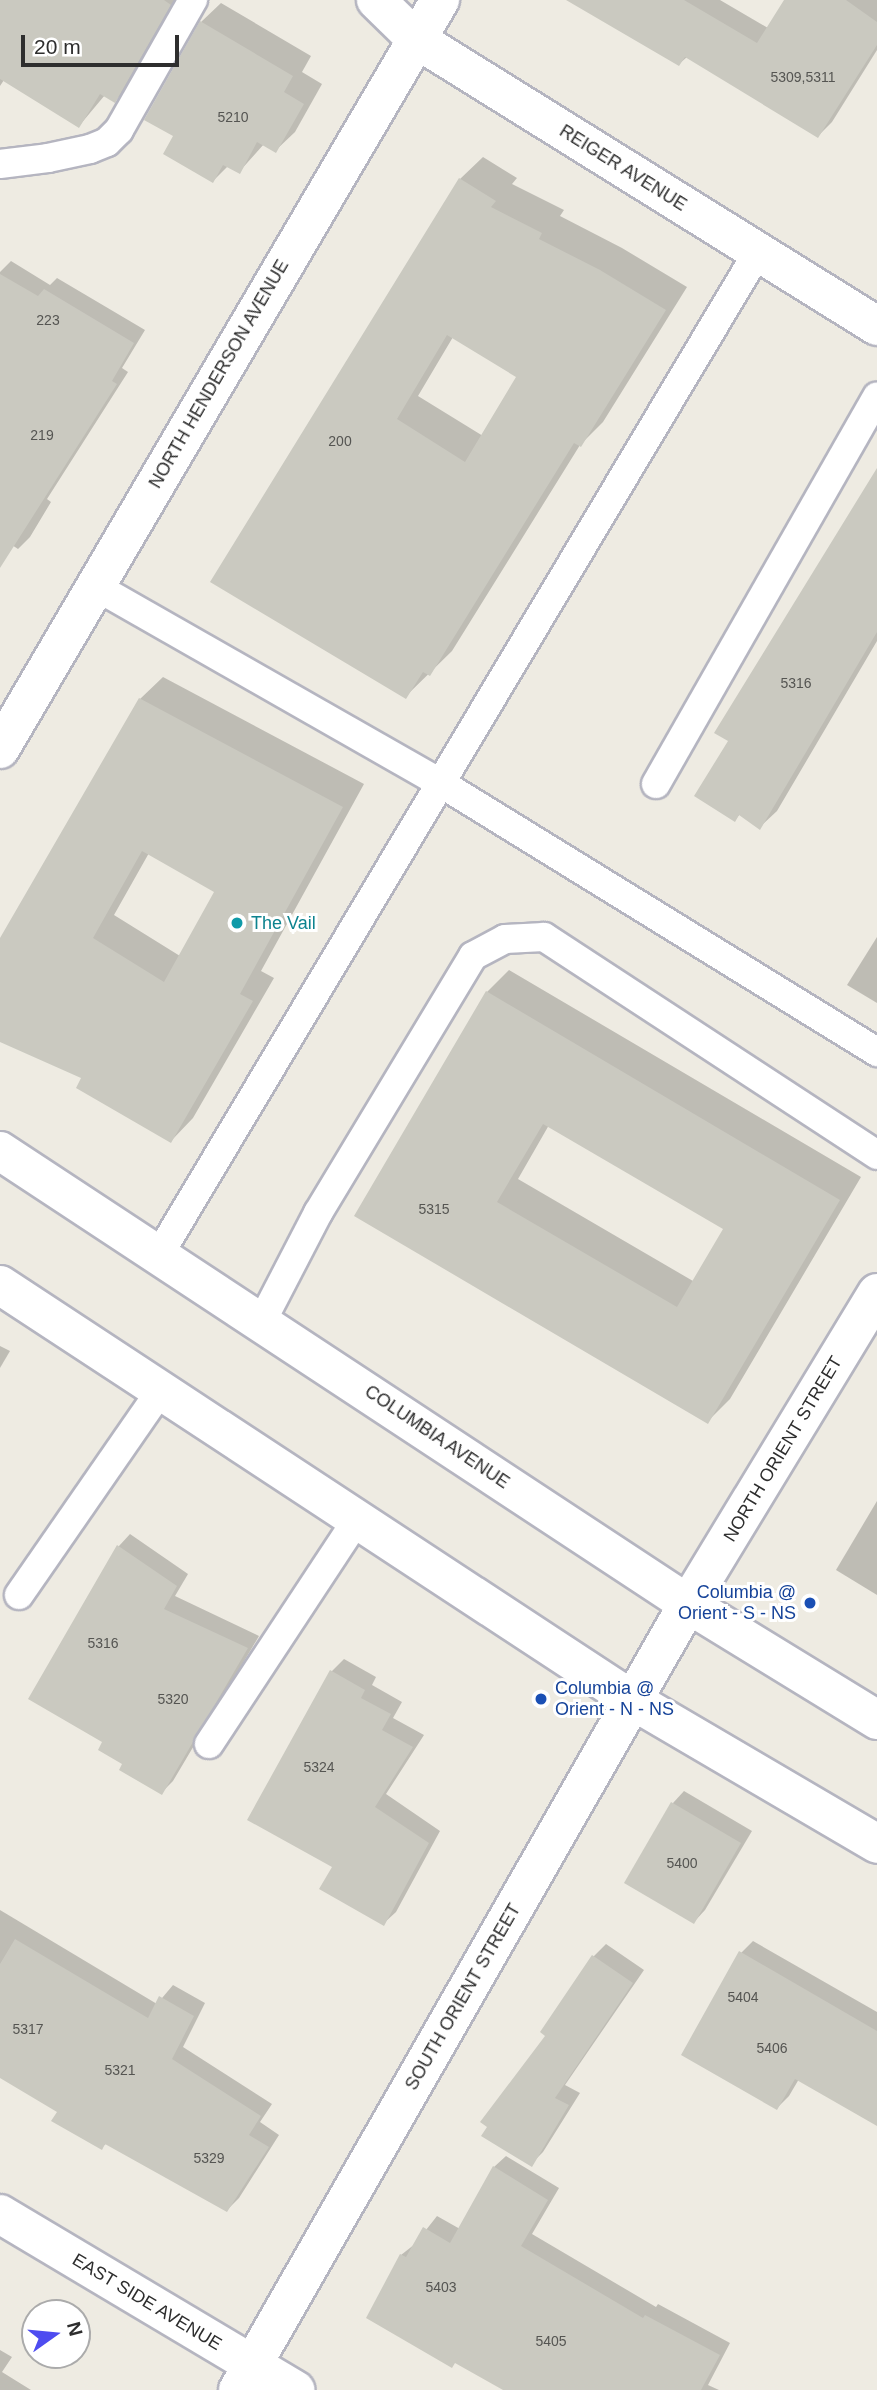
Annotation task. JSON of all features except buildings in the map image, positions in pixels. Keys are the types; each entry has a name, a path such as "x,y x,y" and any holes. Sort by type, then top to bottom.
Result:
{"street":[{"name":"REIGER AVENUE","path":"376,0 416,39 877,326"},
{"name":"NORTH HENDERSON AVENUE","path":"0,749 440,0"},
{"name":"COLUMBIA AVENUE","path":"0,1151 160,1253 688,1604 877,1720"},
{"path":"0,1285 632,1700 877,1844"},
{"name":"NORTH ORIENT STREET","path":"688,1604 877,1293"},
{"name":"SOUTH ORIENT STREET","path":"245,2378 688,1604"},
{"name":"EAST SIDE AVENUE","path":"0,2214 245,2378 295,2390"}],"lane":[{"path":"0,164 48,158 90,149 107,142 119,130 193,0"},
{"path":"160,1253 758,252"},
{"path":"656,784 877,397"},
{"path":"95,586 439,782 877,1052"},
{"path":"262,1321 317,1213 473,956 505,939 544,937 877,1155"},
{"path":"19,1595 160,1391"},
{"path":"209,1744 356,1521"}],"place":[{"name":"The Vail","path":"237,923"},
{"name":"Columbia @ Orient - S - NS","path":"810,1603"},
{"name":"Columbia @ Orient - N - NS","path":"541,1699"}]}
